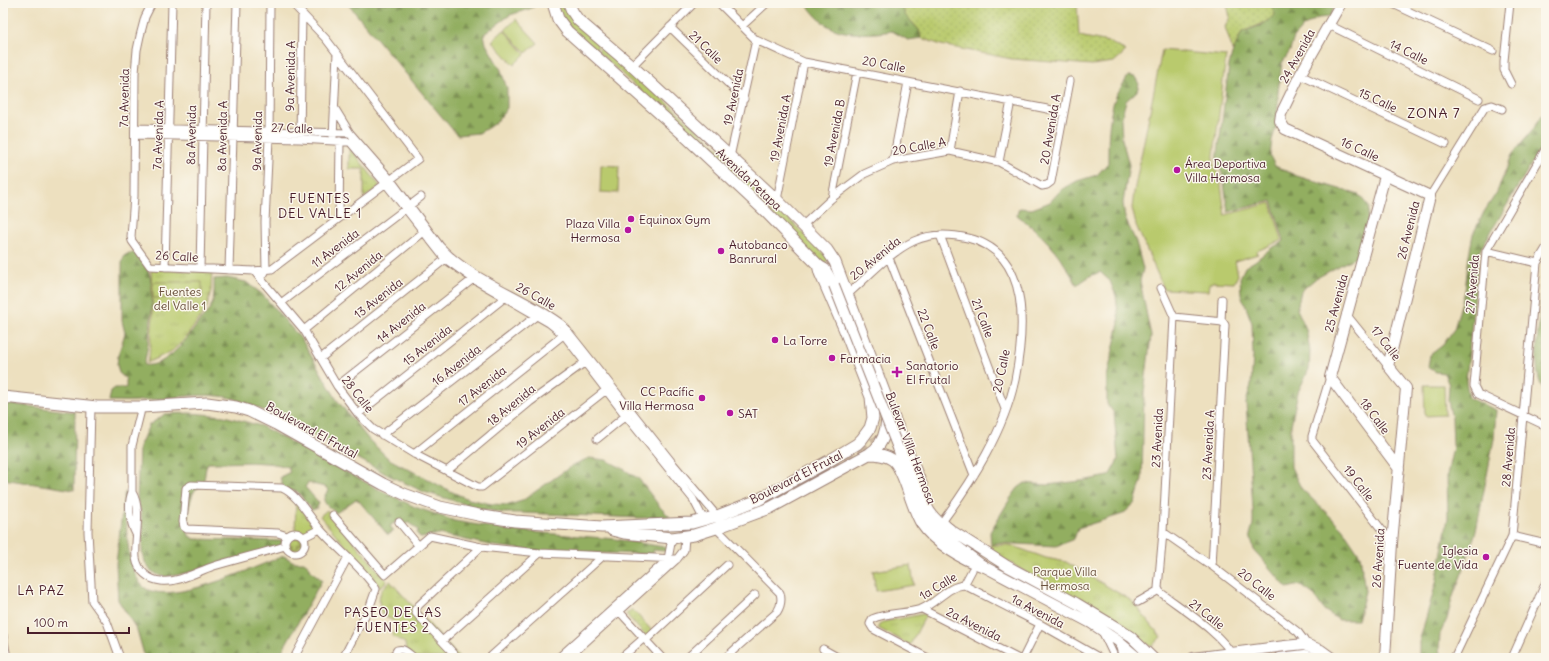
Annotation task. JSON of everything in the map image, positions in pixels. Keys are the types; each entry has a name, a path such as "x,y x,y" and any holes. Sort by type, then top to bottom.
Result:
{"main road":[{"name":"Avenida Petapa","path":"553,3 558,19 567,31 628,84 720,169 794,239 818,264 820,274 844,328 871,397 873,411"},
{"name":"Avenida Petapa","path":"569,3 578,20 632,66 777,200 830,254 835,262 848,294 886,397"},
{"name":"24 Avenida","path":"1281,124 1281,114 1300,76 1341,3"},
{"name":"16 Calle","path":"1281,124 1285,129 1430,196"},
{"path":"720,169 730,157"},
{"name":"25 Avenida","path":"1330,377 1385,176"},
{"name":"26 Avenida","path":"1388,366 1430,196"},
{"name":"Bulevar Villa Hermosa","path":"818,264 825,269 834,285 921,510 927,520 937,531 978,566 1056,604 1118,641 1138,658"},
{"name":"17 Calle","path":"1388,366 1406,388"},
{"name":"18 Calle","path":"1330,377 1399,469"},
{"name":"26 Avenida","path":"1385,658 1392,543 1406,388"},
{"name":"Boulevard El Frutal","path":"3,397 91,406 141,407 207,403 242,408 287,429 383,484 416,499 440,507 515,521 602,527 692,523 743,507 827,462 856,444 866,435"},
{"path":"880,445 886,428 886,397"},
{"name":"Bulevar Villa Hermosa","path":"886,397 931,508 945,525 1007,566 1116,626 1153,658"},
{"path":"880,445 881,440 878,436 866,435 872,424 873,411 881,413 887,409"},
{"name":"Boulevard El Frutal","path":"602,527 624,533 672,538 685,537 716,528 770,508 869,454 880,445"},
{"path":"869,454 885,456 895,463 900,471 921,523 929,532 955,552 978,566"},
{"path":"913,476 931,515 940,525 945,525"},
{"path":"743,507 772,500"},
{"path":"672,538 675,532 690,527 692,523"},
{"path":"1193,658 1233,655 1305,644 1321,650 1332,658"},
{"path":"1280,658 1309,657"}],"street":[{"name":"7a Avenida","path":"134,196 135,73 137,50 145,17 152,3"},
{"name":"7a Avenida A","path":"165,267 172,3"},
{"name":"8a Avenida","path":"200,268 206,3"},
{"name":"8a Avenida A","path":"229,270 237,3"},
{"name":"9a Avenida","path":"266,270 265,222 270,3"},
{"path":"292,3 337,53 333,132 337,140 339,218"},
{"path":"632,66 694,3"},
{"name":"20 Calle","path":"718,3 756,40 804,62 1064,112"},
{"path":"742,26 767,3"},
{"path":"1391,3 1493,51"},
{"path":"1510,3 1504,70 1511,84"},
{"name":"9a Avenida A","path":"300,136 302,14"},
{"name":"14 Calle","path":"1329,24 1479,99"},
{"name":"21 Calle","path":"670,27 744,99"},
{"name":"19 Avenida","path":"730,157 756,40"},
{"name":"26 Calle","path":"134,196 131,240 148,265 152,267 254,271 272,269 418,159 337,53"},
{"name":"19 Avenida A","path":"777,200 804,62"},
{"name":"19 Avenida B","path":"832,198 857,72"},
{"name":"15 Calle","path":"1300,76 1446,144"},
{"name":"20 Avenida A","path":"1051,182 1070,81"},
{"path":"893,161 908,82"},
{"path":"950,151 960,91"},
{"path":"1000,162 1011,101"},
{"name":"26 Avenida","path":"1430,196 1485,107 1492,105 1502,109"},
{"name":"26 Calle","path":"334,107 350,133 447,258 539,314 566,333 693,499 704,520"},
{"name":"27 Calle","path":"135,128 202,137 234,134"},
{"name":"27 Calle","path":"135,136 202,130 234,134 300,136 352,143"},
{"name":"27 Calle","path":"300,136 333,132 350,133"},
{"name":"26 Calle","path":"352,143 388,182"},
{"name":"27 Avenida","path":"1524,415 1478,394 1476,391 1475,378 1486,251 1546,148"},
{"name":"20 Calle A","path":"803,225 832,198 864,174 893,161 950,151 1000,162 1042,186 1047,186 1051,182"},
{"name":"11 Avenida","path":"281,303 420,197"},
{"name":"12 Avenida","path":"304,330 425,231"},
{"name":"21 Calle","path":"940,235 1006,409"},
{"name":"20 Calle","path":"940,235 964,237 976,240 992,248 1002,258 1015,280 1021,308 1022,331 1014,381 1006,409 991,446 957,501 945,525"},
{"name":"20 Avenida","path":"848,294 902,248 915,241 940,235"},
{"name":"28 Avenida","path":"1454,658 1512,536 1537,263 1546,248"},
{"path":"1486,251 1537,263"},
{"name":"13 Avenida","path":"321,358 447,258"},
{"name":"22 Calle","path":"889,258 974,475"},
{"path":"261,279 266,270"},
{"name":"28 Calle","path":"254,271 304,330 337,386 358,414 382,435 414,454 478,488 482,487"},
{"name":"14 Avenida","path":"337,386 476,277"},
{"name":"23 Avenida","path":"1160,591 1158,582 1163,532 1174,316 1161,288"},
{"name":"15 Avenida","path":"358,414 508,296"},
{"name":"23 Avenida A","path":"1212,566 1223,323 1222,299"},
{"name":"16 Avenida","path":"382,435 539,314"},
{"name":"17 Calle","path":"1346,314 1388,366"},
{"path":"1174,316 1223,323"},
{"name":"17 Avenida","path":"414,454 566,333"},
{"name":"18 Avenida","path":"447,471 530,402 587,360"},
{"name":"25 Avenida","path":"1312,436 1330,377"},
{"name":"19 Avenida","path":"482,487 609,388"},
{"path":"91,406 88,532 92,601 107,622 120,658"},
{"path":"141,407 132,446 132,492 135,498 138,526 136,534 136,559 140,569 149,577 162,581 176,580 215,566 285,546"},
{"path":"597,439 628,414"},
{"name":"26 Calle","path":"628,414 717,516"},
{"path":"1524,415 1546,426"},
{"name":"19 Calle","path":"1312,436 1312,441 1392,543"},
{"path":"285,546 292,553 302,551 306,543 304,537 296,532 287,536 278,533 188,529 184,526 183,522 186,488 191,485 282,488 287,490 302,505 320,529 348,557 376,589 370,606 344,658"},
{"path":"333,515 385,575 428,536 481,547 540,553 602,557 677,559"},
{"path":"399,522 418,546"},
{"path":"716,528 780,593 781,597 780,607 777,612 724,658"},
{"path":"304,537 320,529"},
{"name":"20 Calle","path":"1163,532 1212,566 1298,632 1305,644"},
{"path":"285,546 287,536"},
{"path":"1512,536 1546,544"},
{"path":"558,658 677,559 684,550 685,537"},
{"path":"568,658 668,559 672,538"},
{"path":"458,658 416,613 416,609 481,547"},
{"path":"442,641 540,553"},
{"path":"294,658 348,557"},
{"path":"488,658 602,557"},
{"path":"621,658 645,639 727,565"},
{"name":"1a Calle","path":"928,658 873,629 870,624 872,619 895,613 922,609 956,587 964,585 978,566"},
{"path":"1512,658 1546,582"},
{"name":"1a Avenida","path":"964,585 1040,624 1100,658"},
{"path":"1138,602 1160,591"},
{"name":"21 Calle","path":"1160,591 1216,635 1233,655"},
{"path":"687,658 755,594"},
{"path":"1539,596 1546,601"},
{"path":"618,609 662,658"},
{"name":"2a Avenida","path":"922,609 1005,655 1017,658"},
{"path":"1023,658 1040,624"},
{"path":"1102,631 1116,658"},
{"path":"3,635 7,658"},
{"path":"1118,641 1123,658"},
{"path":"392,658 397,650 400,649 404,650 414,658"},
{"path":"824,649 840,658"}],"green space":[{"path":"347,3 538,3 532,8 510,15 484,34 486,44 501,70 507,89 507,108 496,123 479,133 457,135"},
{"path":"555,3 565,3 599,42 596,50 567,24"},
{"path":"805,3 901,3 905,15 919,30 921,38 908,40 892,31 860,34 837,30 823,22"},
{"path":"901,3 1077,3 1079,36 1109,42 1126,51 1114,62 1092,65 1012,59 941,45 921,38 919,30 905,15"},
{"path":"1225,3 1271,3 1275,15 1264,23 1242,32 1233,51 1225,27 1230,17 1227,5"},
{"path":"1271,3 1331,3 1335,5 1329,17 1318,18 1303,27 1294,37 1290,51 1282,63 1278,92 1276,127 1272,140 1270,156 1275,166 1297,176 1359,195 1369,207 1366,231 1357,256 1315,279 1301,291 1297,309 1306,329 1310,351 1309,369 1298,392 1291,425 1291,467 1301,488 1342,528 1360,555 1365,591 1358,620 1339,620 1324,610 1313,594 1300,585 1287,588 1254,550 1250,535 1253,524 1253,509 1246,403 1251,385 1253,357 1252,323 1241,294 1240,278 1245,267 1284,241 1272,201 1228,212 1223,176 1217,161 1229,65 1233,51 1242,32 1262,25 1275,15"},
{"path":"516,19 538,43 526,53 505,30"},
{"path":"504,30 525,54 514,65 492,41"},
{"path":"602,44 728,157 721,164 598,52"},
{"name":"Área Deportiva Villa Hermosa","path":"1162,50 1226,56 1213,164 1220,177 1225,215 1271,203 1282,240 1257,251 1258,254 1235,261 1238,275 1234,283 1213,282 1209,284 1208,291 1164,289 1136,225 1132,208"},
{"path":"1128,76 1135,77 1139,84 1137,91 1126,101 1121,119 1122,139 1129,165 1123,203 1125,218 1136,242 1143,269 1140,281 1151,336 1144,393 1142,479 1135,503 1123,514 1078,528 1074,539 1056,546 997,543 991,545 990,532 1010,499 1018,488 1025,483 1047,485 1109,476 1118,460 1114,413 1107,404 1107,377 1119,323 1116,296 1110,281 1100,272 1090,276 1077,285 1051,246 1017,215 1019,208 1032,209 1050,202 1061,190 1077,181 1097,175 1108,163 1109,132 1112,109 1117,94"},
{"path":"1546,109 1546,139 1479,252 1466,381 1469,398 1496,410 1494,439 1476,531 1452,599 1447,619 1440,634 1439,649 1441,658 1420,658 1419,642 1436,583 1448,518 1447,475 1453,447 1452,419 1448,401 1449,385 1444,373 1436,372 1428,367 1430,355 1443,345 1454,329 1465,291 1473,234 1484,212 1497,192 1512,155 1532,131"},
{"path":"349,150 354,153 380,186 364,198 364,169 349,169"},
{"path":"731,161 829,259 823,265 725,168"},
{"path":"601,165 619,166 618,193 600,192"},
{"path":"129,253 135,253 147,268 151,279 151,317 144,365 153,365 161,362 169,357 183,343 211,306 214,296 214,279 227,278 246,282 262,294 302,340 337,400 369,440 389,459 468,499 492,504 509,505 522,501 573,465 589,458 606,460 639,479 660,507 670,517 640,518 504,513 482,509 424,492 386,474 285,419 235,399 202,395 138,401 109,401 111,391 115,388 126,388 126,379 119,373 117,365 118,356 125,333 122,321 122,262 124,256"},
{"path":"1546,263 1546,392 1541,385 1538,375 1537,338 1541,306 1542,279"},
{"name":"Fuentes del Valle 1","path":"151,269 212,272 211,291 207,307 198,321 182,342 172,351 147,363 149,357 153,316"},
{"path":"153,282 202,282 202,298 153,298"},
{"path":"1424,385 1444,385 1445,415 1425,416"},
{"path":"3,403 75,412 74,490 3,479"},
{"path":"190,413 224,416 261,426 378,489 415,507 455,521 507,530 615,539 670,548 667,554 665,551 653,550 653,554 547,552 494,546 439,534 421,538 417,534 418,530 408,522 403,527 397,521 390,526 394,531 388,535 356,499 336,513 325,503 324,500 324,497 329,490 325,487 308,483 305,487 319,503 317,508 312,510 297,491 286,490 282,484 280,477 290,472 288,467 270,463 208,463 203,482 201,486 195,490 191,499 188,520 189,536 195,539 283,541 281,546 186,573 166,577 158,575 150,570 145,562 142,552 143,532 141,513 137,500 139,447 149,425 165,414"},
{"path":"126,491 127,538 131,563 140,583 151,591 167,593 187,590 232,576 284,556 294,562 304,562 309,566 311,571 322,580 278,658 145,658 137,630 118,600 116,564 124,495"},
{"path":"296,501 314,526 314,529 309,533 295,532"},
{"path":"327,510 387,581 380,587 320,516"},
{"path":"290,533 298,533 303,538 301,549 298,551 290,551 285,546 285,538"},
{"path":"296,535 295,539 299,537 301,544 296,544 299,546 295,549 291,549 292,545 288,547 287,541 291,541 288,538"},
{"name":"Parque Villa Hermosa","path":"991,545 1010,545 1046,558 1066,562 1132,601 1161,637 1151,647 1122,626 1038,580 988,549"},
{"path":"911,565 914,585 876,591 873,571"},
{"name":"PASEO DE LAS FUENTES 2","path":"390,581 460,658 414,658 406,650 405,643 392,636 397,628 396,623 381,613 379,603 383,588"},
{"path":"632,609 655,634 649,640 626,614"},
{"path":"923,614 926,615 910,645 878,628 879,624 883,622"}],"tunnel":[{"path":"772,500 886,436"}],"place":[{"name":"Área Deportiva Villa Hermosa","path":"1177,170"},
{"name":"Equinox Gym","path":"631,219"},
{"name":"Plaza Villa Hermosa","path":"628,230"},
{"name":"Autobanco Banrural","path":"721,251"},
{"name":"La Torre","path":"775,340"},
{"name":"Farmacia","path":"832,358"},
{"name":"Sanatorio El Frutal","path":"897,372"},
{"name":"CC Pacífic Villa Hermosa","path":"702,398"},
{"name":"SAT","path":"730,413"},
{"name":"Iglesia Fuente de Vida","path":"1486,557"}],"district":[{"name":"ZONA 7","path":"1434,113"},
{"name":"FUENTES DEL VALLE 1","path":"320,206"},
{"name":"LA PAZ","path":"41,590"},
{"name":"PASEO DE LAS FUENTES 2","path":"393,620"}]}
